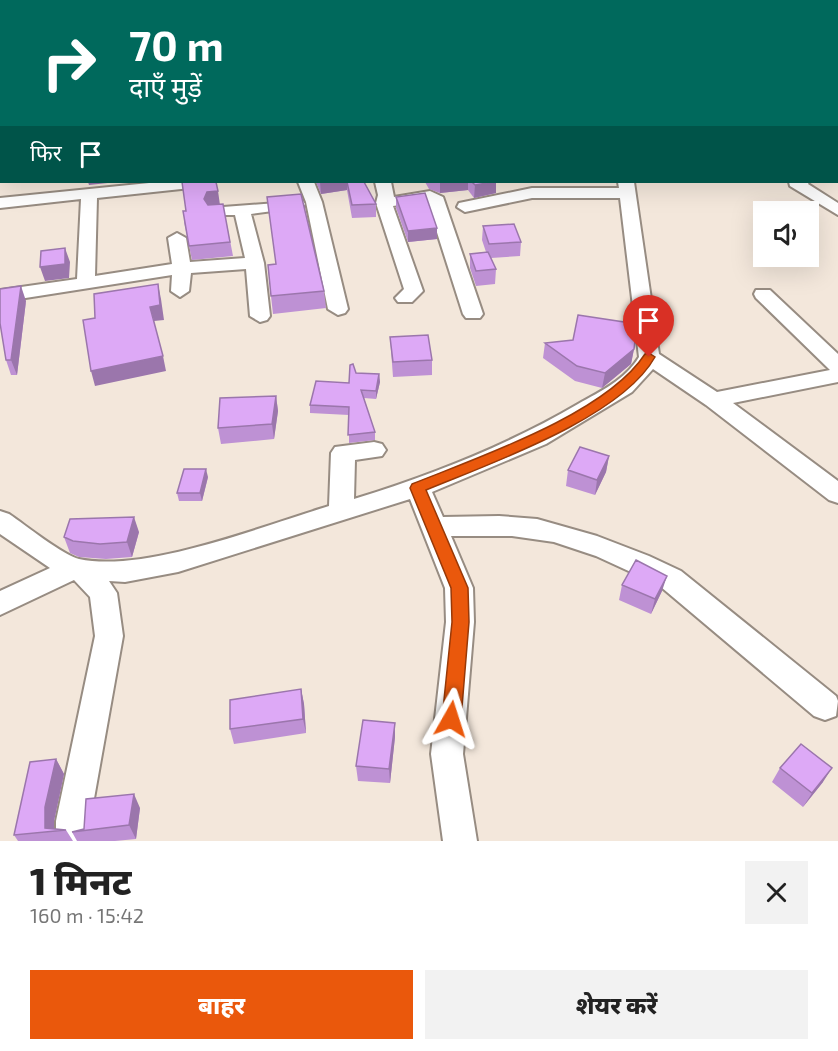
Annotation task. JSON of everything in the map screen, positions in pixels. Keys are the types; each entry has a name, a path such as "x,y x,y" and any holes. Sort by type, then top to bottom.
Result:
{"street":[{"path":"0,202 189,183"},
{"path":"306,183 314,202 339,309"},
{"path":"383,183 386,195 384,202 414,291 405,298"},
{"path":"796,183 838,210"},
{"path":"0,604 77,570 125,571 178,562 417,488 538,438 624,387 641,371 649,357 627,187 532,193 465,207"},
{"path":"86,283 89,192"},
{"path":"384,202 430,196 436,200 473,314"},
{"path":"216,212 314,202"},
{"path":"242,210 255,263 260,316"},
{"path":"177,238 182,268 180,291"},
{"path":"0,296 182,268 255,263"},
{"path":"763,294 838,366"},
{"path":"649,357 714,400 838,494"},
{"path":"714,400 838,375"},
{"path":"341,512 343,453 374,450"},
{"path":"417,488 459,588 447,754 460,841"},
{"path":"0,521 77,570 103,593 110,636 73,821 73,841"},
{"path":"435,527 491,526 538,529 560,534 644,565 671,579 825,706"}],"building":[{"path":"182,183 216,183 218,191 207,192 204,199 208,205 223,204 230,242 189,246 183,211 186,211"},
{"path":"347,183 365,183 376,204 352,205"},
{"path":"425,193 437,228 408,231 396,197"},
{"path":"301,194 324,291 271,296 268,265 276,264 267,197"},
{"path":"514,224 521,242 489,244 483,226"},
{"path":"65,248 65,264 40,267 41,251"},
{"path":"488,252 496,269 476,271 470,254"},
{"path":"158,284 160,305 150,307 163,356 91,371 83,320 95,318 94,294"},
{"path":"21,286 11,360 6,360 0,323 0,289"},
{"path":"578,315 637,324 634,349 605,373 577,366 545,343 573,340"},
{"path":"428,335 432,360 393,362 390,337"},
{"path":"353,364 356,373 379,374 376,391 361,390 375,432 348,435 349,407 310,405 316,381 349,383 350,365"},
{"path":"276,396 272,424 218,428 220,398"},
{"path":"580,447 609,456 597,480 568,470"},
{"path":"184,469 206,469 200,493 177,493"},
{"path":"134,517 127,542 100,544 73,541 64,537 70,519"},
{"path":"636,560 667,576 655,599 622,585"},
{"path":"301,689 303,719 230,729 230,700"},
{"path":"363,720 395,723 389,769 356,766"},
{"path":"801,744 832,768 812,793 780,768"},
{"path":"56,759 45,807 45,828 66,830 14,835 30,762"},
{"path":"134,794 129,825 72,832 84,829 86,799"}],"route":[{"path":"451,719 460,622 459,588 417,488 538,438 624,387 641,371 649,357"}]}
